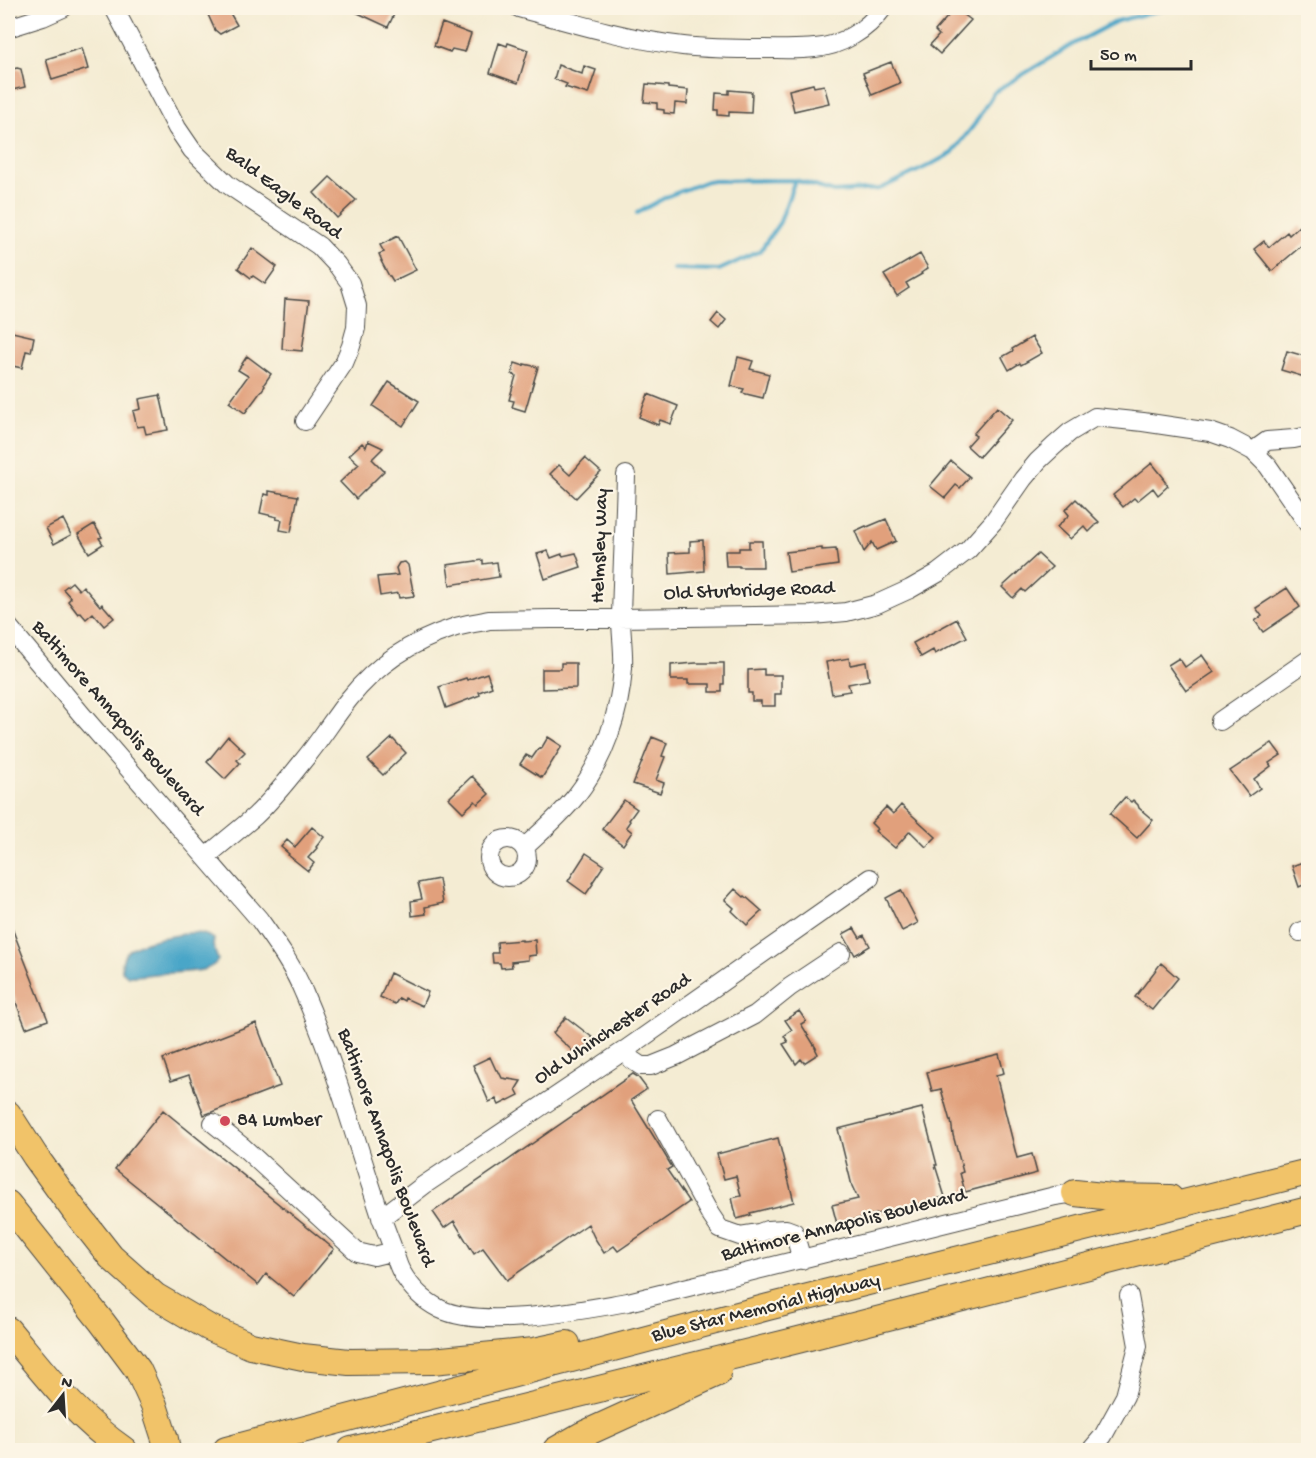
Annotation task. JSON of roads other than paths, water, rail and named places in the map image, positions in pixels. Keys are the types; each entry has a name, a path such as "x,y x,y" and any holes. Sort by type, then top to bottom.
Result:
{"highway":[{"path":"8,1114 35,1156 111,1257 155,1296 208,1327 251,1346 303,1357 349,1362 432,1361 534,1351 768,1307"},
{"name":"Blue Star Memorial Highway","path":"226,1450 768,1307 1308,1172"},
{"path":"1075,1193 1120,1197 1205,1198"},
{"path":"1069,1233 1085,1219 1083,1200 1075,1193"},
{"path":"8,1204 138,1370 154,1406 167,1450"},
{"name":"Blue Star Memorial Highway","path":"351,1450 798,1340 1308,1210"},
{"path":"8,1330 76,1410"},
{"path":"556,1450 575,1443 703,1379 798,1340"},
{"path":"8,1345 76,1410 124,1450"}],"street":[{"path":"8,28 63,8"},
{"name":"Bald Eagle Road","path":"114,8 177,128 192,150 227,184 319,246 350,283 357,306 356,328 351,345 344,363 305,421"},
{"path":"519,8 629,38 684,46 729,49 815,48 834,44 851,37 883,8"},
{"name":"Old Sturbridge Road","path":"206,857 264,806 305,759 349,699 378,668 427,638 455,627 489,620 812,615 846,612 877,604 909,590 938,573 968,549 993,522 1038,461 1070,432 1095,417 1210,432 1230,439 1253,451 1268,466 1308,524"},
{"path":"1253,451 1267,441 1308,436"},
{"name":"Helmsley Way","path":"524,848 559,815 590,774 603,751 620,698 623,666 621,618 626,475"},
{"name":"Baltimore Annapolis Boulevard","path":"8,626 82,715 260,919 280,950 304,992 400,1270 424,1298 440,1309 480,1318 502,1318 628,1302 1055,1196 1075,1193"},
{"path":"1220,721 1308,660"},
{"name":"Old Whinchester Road","path":"381,1218 424,1185 625,1050 870,878"},
{"path":"625,1050 632,1060 641,1066 651,1066 676,1056 755,1015 790,987 841,953"},
{"path":"658,1119 720,1229 731,1233 738,1228 759,1225 767,1230 786,1229 794,1232 802,1260"},
{"path":"213,1123 243,1147 357,1252 374,1256 394,1251"},
{"path":"1091,1450 1103,1436 1125,1396 1138,1346 1129,1296"}],"water":[{"path":"189,933 202,934 214,939 213,946 218,960 209,968 136,976 128,976 122,971 126,953 138,945"}],"waterway":[{"path":"637,213 668,196 707,181 795,180 834,192 880,189 952,153 974,125 994,92 1075,43 1117,21 1169,8"},
{"path":"673,269 719,270 760,251 780,222 795,180"}],"place":[{"name":"84 Lumber","path":"225,1121"}]}
